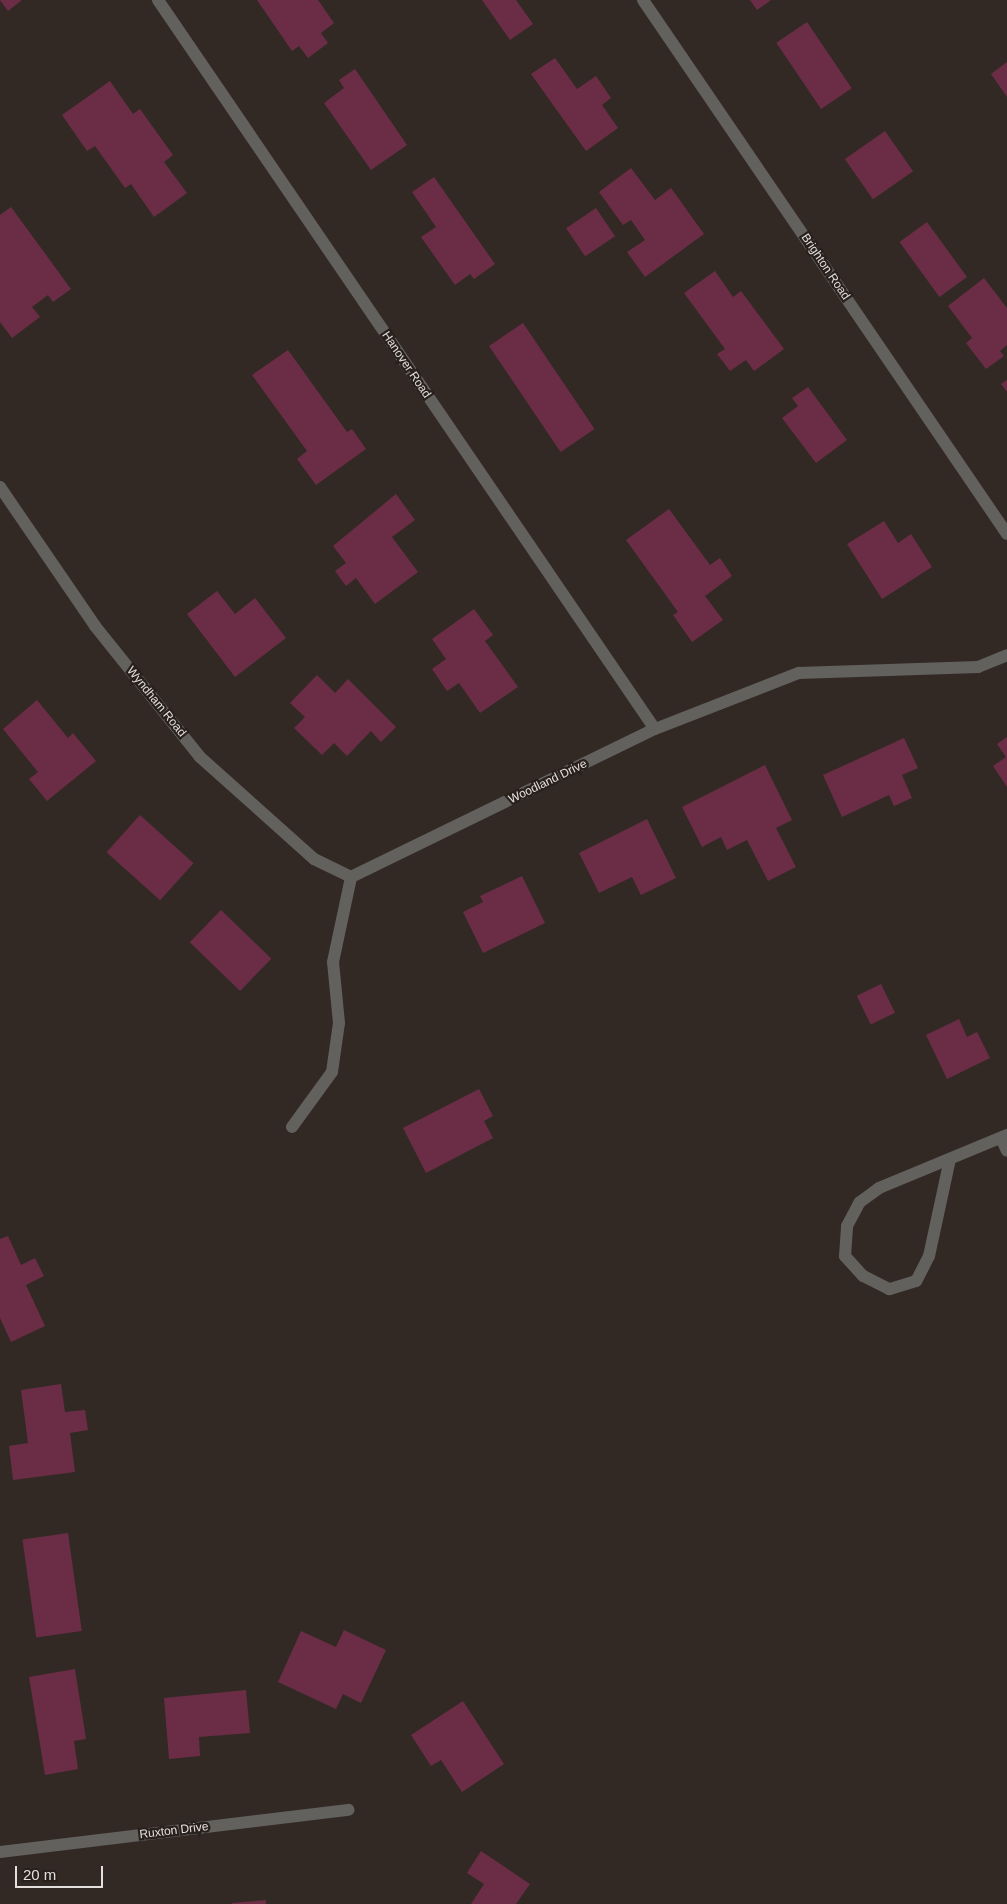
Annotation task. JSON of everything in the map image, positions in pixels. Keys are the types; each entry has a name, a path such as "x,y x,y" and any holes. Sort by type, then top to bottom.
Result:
{"street":[{"name":"Hanover Road","path":"158,0 655,730"},
{"name":"Brighton Road","path":"643,0 1007,534"},
{"name":"Wyndham Road","path":"0,487 95,626 200,757 314,859 351,877"},
{"name":"Woodland Drive","path":"351,877 655,730 798,673 978,666 1007,655"},
{"path":"292,1127 332,1072 339,1023 333,962 351,877"},
{"path":"950,1159 929,1256 916,1281 889,1289 863,1276 845,1256 846,1226 860,1202 879,1188 950,1159 966,1153 1004,1137 1007,1151"},
{"name":"Ruxton Drive","path":"0,1852 348,1810"}],"building":[{"path":"0,0 22,0 8,11"},
{"path":"257,0 318,0 334,23 321,33 328,43 308,58 299,46 292,51"},
{"path":"482,0 516,0 533,24 510,40"},
{"path":"750,0 771,0 757,10"},
{"path":"807,22 852,88 821,109 776,43"},
{"path":"555,58 577,89 596,76 611,98 602,105 618,128 586,151 531,74"},
{"path":"1007,62 1007,97 991,74"},
{"path":"355,69 407,145 371,170 324,103 344,88 339,80"},
{"path":"110,81 133,114 140,109 173,155 164,162 187,193 154,217 131,184 125,188 95,146 87,151 62,115"},
{"path":"885,131 913,171 873,199 845,159"},
{"path":"631,168 655,200 671,188 704,234 645,277 627,252 645,240 631,220 623,225 599,192"},
{"path":"434,177 495,264 474,279 470,274 455,285 421,237 436,227 412,192"},
{"path":"11,207 71,289 53,302 48,295 32,307 40,317 12,338 0,322 0,215"},
{"path":"596,208 615,236 585,256 566,228"},
{"path":"927,222 967,277 939,297 899,242"},
{"path":"715,271 733,297 741,291 784,349 754,371 746,360 730,371 717,354 725,349 684,293"},
{"path":"984,278 1007,308 1007,345 1000,351 1004,356 986,369 966,343 972,338 948,306"},
{"path":"523,323 595,429 561,452 489,346"},
{"path":"288,350 347,432 352,429 366,449 316,485 297,459 307,451 252,375"},
{"path":"1007,380 1007,392 1001,384"},
{"path":"808,387 847,440 816,463 782,418 798,406 792,398"},
{"path":"396,494 415,520 392,537 418,572 375,604 356,578 346,586 335,571 346,563 333,546"},
{"path":"669,509 710,565 720,558 732,576 705,596 723,620 692,642 673,615 678,612 626,540"},
{"path":"884,521 898,543 911,534 932,567 882,599 847,544"},
{"path":"217,591 235,614 255,598 286,638 235,677 187,614"},
{"path":"474,609 493,635 485,641 518,687 480,713 459,683 447,691 432,669 446,659 432,639"},
{"path":"317,675 335,693 348,679 396,727 381,742 371,731 347,756 334,743 322,755 294,728 305,717 290,703"},
{"path":"37,700 68,738 73,733 96,761 47,801 29,779 38,772 3,729"},
{"path":"1007,737 1007,787 993,766 1006,757 997,744"},
{"path":"904,738 918,768 902,775 912,798 894,806 889,795 842,817 823,775"},
{"path":"765,765 792,820 776,828 796,867 768,881 747,840 727,850 721,837 702,847 682,807"},
{"path":"140,815 194,863 160,900 107,852"},
{"path":"647,819 676,878 641,895 632,877 599,893 579,853"},
{"path":"522,876 545,923 483,953 463,912 483,902 480,896"},
{"path":"221,910 271,959 240,991 190,942"},
{"path":"881,984 895,1013 871,1025 857,996"},
{"path":"959,1019 967,1037 977,1032 990,1058 947,1079 926,1035"},
{"path":"479,1089 493,1116 484,1121 493,1138 426,1173 403,1128"},
{"path":"8,1236 21,1265 35,1258 44,1276 26,1285 45,1326 11,1342 0,1318 0,1239"},
{"path":"61,1384 65,1412 85,1410 88,1430 70,1433 75,1472 13,1480 9,1446 28,1443 21,1390"},
{"path":"68,1533 82,1631 36,1637 22,1539"},
{"path":"344,1630 386,1650 361,1703 343,1694 336,1709 278,1682 301,1631 336,1647"},
{"path":"75,1669 86,1739 74,1741 78,1769 45,1775 29,1677"},
{"path":"246,1690 250,1733 199,1737 200,1756 169,1759 164,1698"},
{"path":"463,1701 504,1764 462,1792 441,1760 431,1766 411,1735"},
{"path":"481,1851 530,1884 516,1904 471,1904 484,1884 467,1873"},
{"path":"266,1900 266,1904 232,1904 232,1903"}]}
